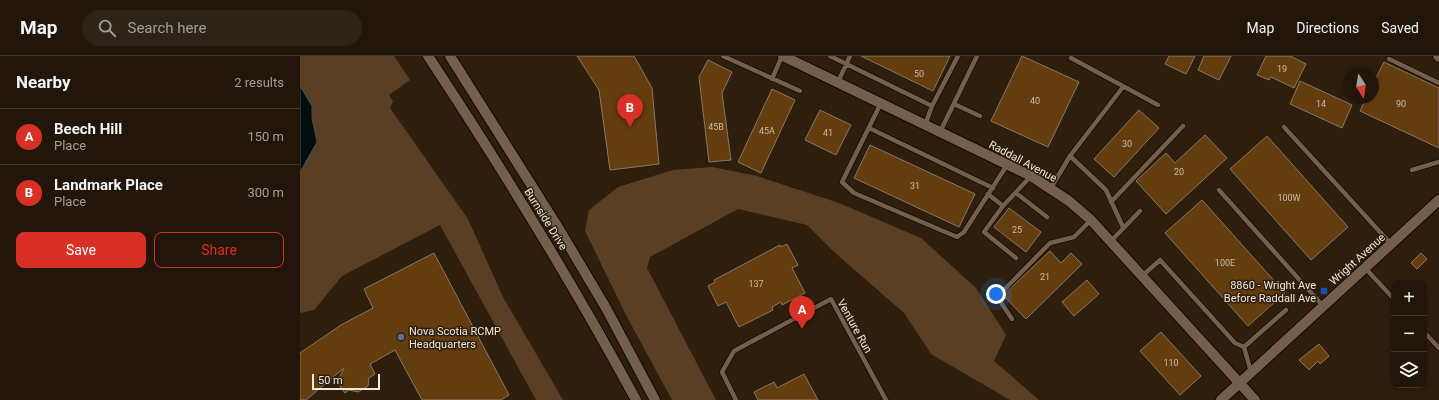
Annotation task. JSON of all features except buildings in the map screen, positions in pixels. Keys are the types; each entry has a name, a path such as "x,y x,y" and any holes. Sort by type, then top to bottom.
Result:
{"main road":[{"name":"Burnside Drive","path":"428,56 588,311 636,400"},
{"name":"Burnside Drive","path":"450,56 559,229 606,308 655,400"},
{"name":"Raddall Avenue","path":"783,56 1031,176 1051,188 1091,220 1255,400"},
{"name":"Wright Avenue","path":"1221,400 1439,200"}],"lane":[{"path":"723,56 800,91"},
{"path":"772,79 783,56"},
{"path":"830,56 932,106"},
{"path":"838,82 850,56"},
{"path":"925,124 932,106 958,56"},
{"path":"940,132 977,56"},
{"path":"1071,58 1158,105"},
{"path":"1389,59 1439,83"},
{"path":"1051,188 1070,156 1123,87"},
{"path":"881,103 842,182 854,193 957,237 964,232 1007,165"},
{"path":"954,104 980,116"},
{"path":"1111,202 1183,126"},
{"path":"1284,127 1391,244"},
{"path":"869,128 993,188"},
{"path":"1070,156 1106,190 1123,228"},
{"path":"1412,170 1439,162"},
{"path":"1016,258 984,232 1003,206 1031,176"},
{"path":"1219,190 1323,306"},
{"path":"1016,193 1047,218"},
{"path":"988,194 1003,206"},
{"path":"1110,241 1140,211"},
{"path":"1012,319 1000,301 1001,293 1050,243 1074,237 1091,220"},
{"path":"1142,276 1160,260 1235,343 1244,347"},
{"path":"1365,268 1391,296"},
{"name":"Venture Run","path":"736,400 722,372 734,351 831,300 886,400"},
{"path":"1244,347 1286,310"},
{"path":"1427,335 1439,348"},
{"path":"1244,347 1251,372"}],"shaded area":[{"path":"300,56 394,56 410,80 389,95 393,101 390,108 468,219 503,297 563,400 536,400 440,225 342,276 314,310 300,313 300,172 317,142 312,118 312,106 300,87"},
{"path":"300,86 312,106 312,118 317,142 300,172"},
{"path":"712,167 757,176 839,203 921,238 976,288 1006,335 994,361 1039,400 1010,400 931,354 904,313 833,251 807,225 738,209 650,257 647,268 716,400 672,400 627,317 585,231 589,210 618,187 673,170"}],"place":[{"name":"Landmark Place","path":"630,127"},
{"name":"8860 - Wright Ave Before Raddall Ave","path":"1324,291"},
{"name":"Beech Hill","path":"802,329"},
{"name":"Nova Scotia RCMP Headquarters","path":"401,337"}]}
